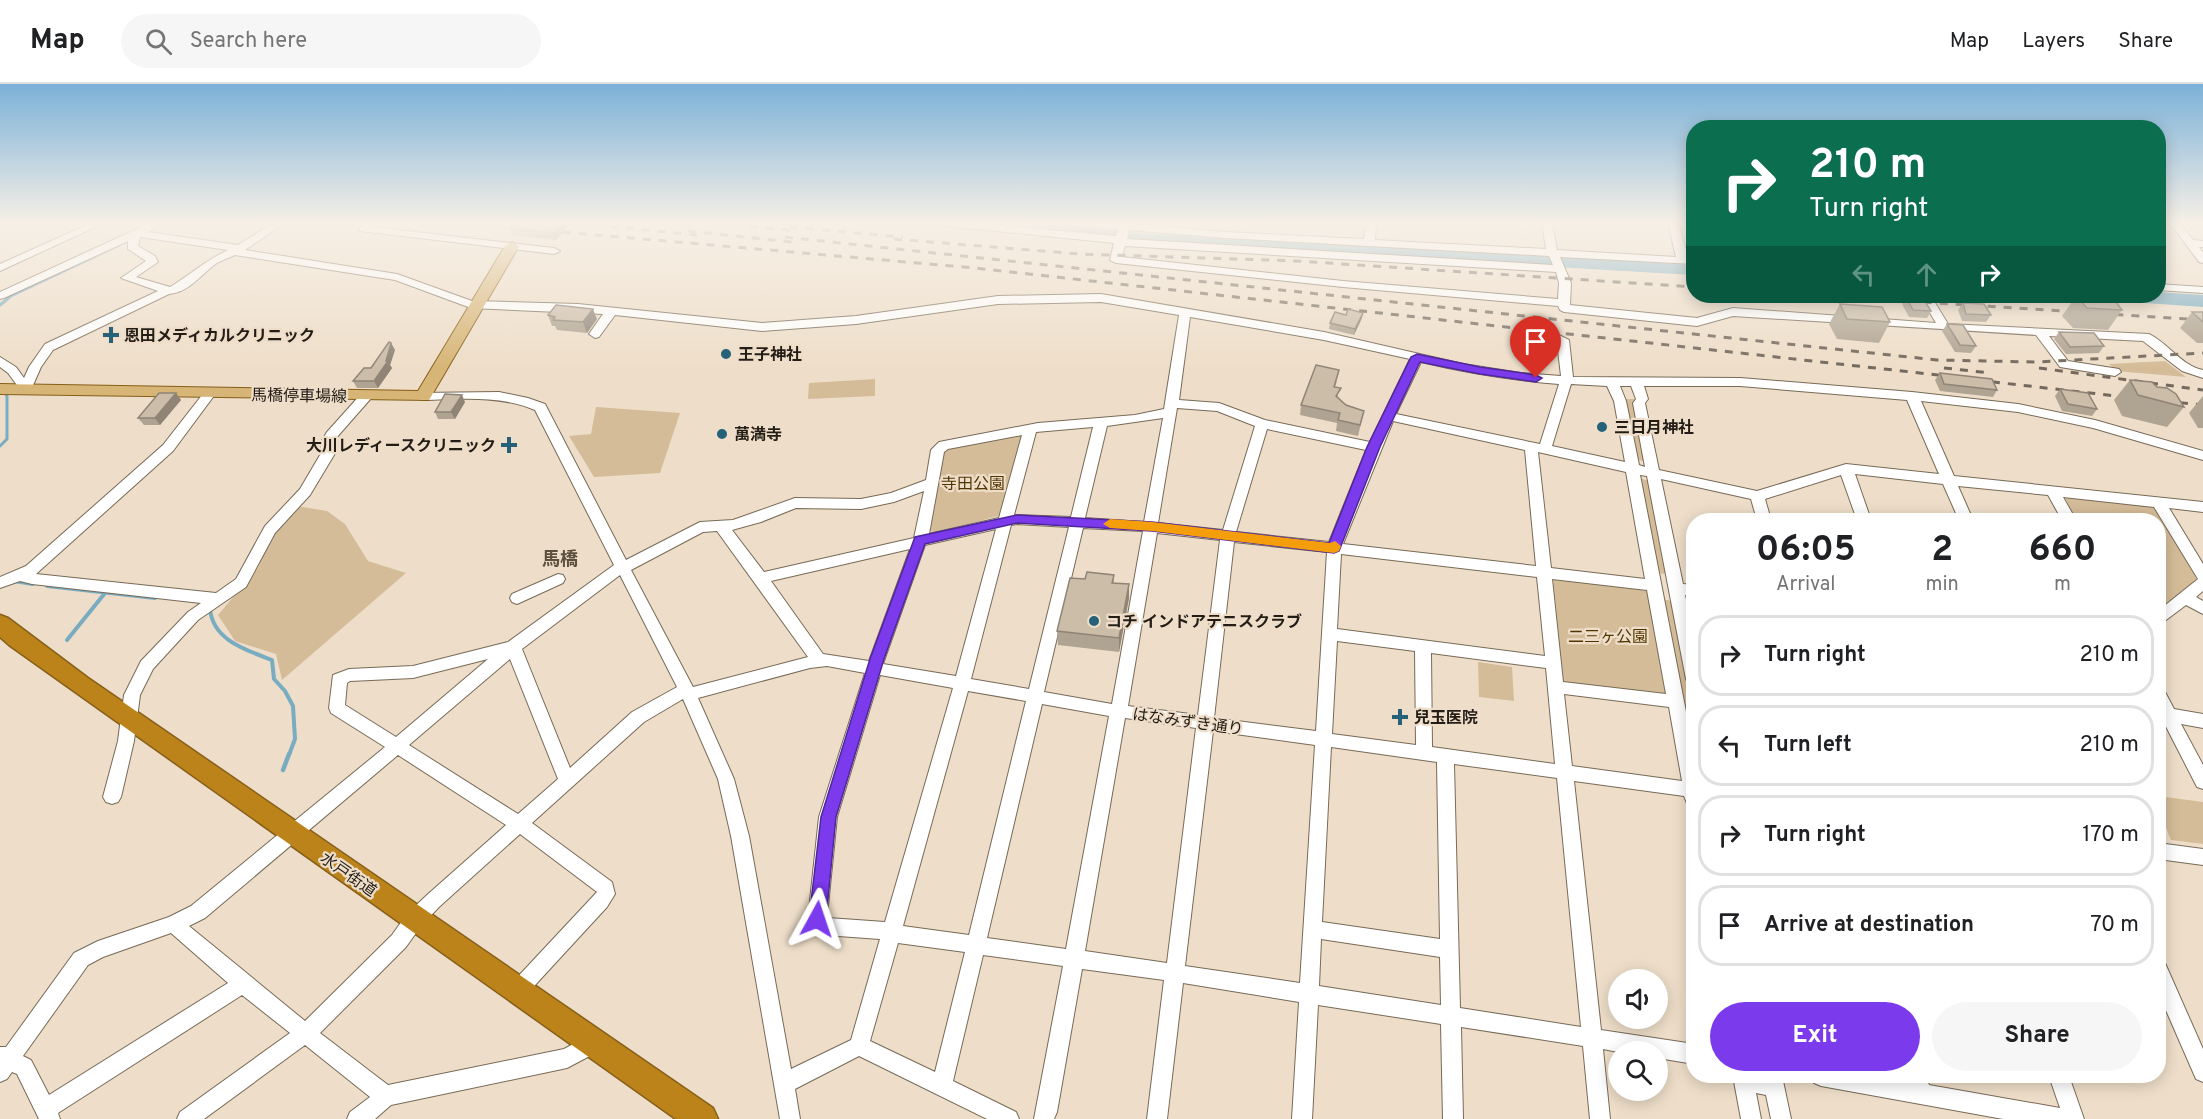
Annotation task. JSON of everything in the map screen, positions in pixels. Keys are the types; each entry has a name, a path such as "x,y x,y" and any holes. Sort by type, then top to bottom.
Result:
{"highway":[{"name":"水戸街道","path":"0,624 17,639 129,720 702,1119"}],"main road":[{"path":"423,396 497,271"},
{"name":"馬橋停車場線","path":"12,389 423,396"}],"street":[{"path":"0,290 41,271"},
{"path":"0,296 53,271"},
{"path":"12,389 35,367 49,347 168,290 127,278 137,271"},
{"path":"171,291 195,278 202,271"},
{"path":"366,271 414,282 459,301 477,304 610,312 770,326 856,320 998,300 1101,298 1324,336 1498,374 1566,381 1740,382 1979,403 2051,414 2111,428 2203,456"},
{"path":"1223,271 1564,303"},
{"path":"1562,271 1565,283 1564,308 1697,322 1733,312 1944,327 2145,337 2165,348 2190,373 2203,374"},
{"path":"2166,288 2203,290"},
{"path":"1930,303 1944,327"},
{"path":"595,334 610,312"},
{"path":"1044,1119 1152,526 1170,407 1176,384 1185,312"},
{"path":"2040,332 2064,364 2115,372"},
{"path":"1559,339 1563,340 1566,381 1538,448 1545,573 1600,1119"},
{"path":"1302,1119 1334,548 1374,447 1417,357"},
{"path":"0,361 12,370 12,389"},
{"path":"1612,382 1620,400 1686,756"},
{"path":"1636,382 1642,399 1640,403 1686,639"},
{"path":"0,583 31,570 168,448 210,393"},
{"path":"112,797 129,720 132,695 147,665 193,616 241,583 270,530 310,483 327,455 328,442 332,435 367,396"},
{"path":"423,396 509,397 532,402 540,407 688,693 726,779 738,826 790,1119"},
{"path":"1912,396 1963,513"},
{"path":"1374,447 1262,424 1219,407 1170,407 1135,419 1030,429 940,446 923,532 874,669 828,817 817,919 824,926 890,932 1175,973 1686,1053"},
{"path":"1388,416 1757,495 1846,469 2203,507"},
{"path":"942,1086 1101,422"},
{"path":"1157,1119 1228,536 1262,424"},
{"path":"783,1084 859,1046 962,684 1030,429"},
{"path":"1846,469 1862,513"},
{"path":"243,984 47,1114 24,1067 3,1062 81,959 98,950 174,924 198,912 293,835 513,647 603,578 700,526 722,527 756,519 795,503 861,504 932,483"},
{"path":"2053,491 2064,513"},
{"path":"1757,495 1762,513"},
{"path":"2158,502 2165,513"},
{"path":"2166,515 2203,576"},
{"path":"760,578 1006,520 1152,526 1654,585"},
{"path":"722,527 815,652 816,661"},
{"path":"17,576 212,604"},
{"path":"517,598 558,579"},
{"path":"2166,613 2203,582"},
{"path":"1676,589 1686,590"},
{"path":"2184,597 2203,608"},
{"path":"1330,634 1554,663"},
{"path":"1423,646 1424,752"},
{"path":"513,647 413,672 349,675 339,679 337,708 519,824 606,888 606,894 518,990"},
{"path":"513,647 567,781"},
{"name":"はなみずき通り","path":"187,1119 306,1033 399,941 414,920 638,717 670,697 686,691 689,694 816,661 827,660 1118,711 1565,771 1686,793"},
{"path":"1556,687 1676,702"},
{"path":"2166,709 2203,782"},
{"path":"2169,715 2203,722"},
{"path":"1445,755 1453,1119"},
{"path":"2166,852 2203,857"},
{"path":"174,924 243,984 306,1033 382,1106"},
{"path":"1313,929 1448,949"},
{"path":"2166,987 2203,1072"},
{"path":"357,1119 382,1106 567,1058 594,1043"},
{"path":"859,1046 1009,1119"},
{"path":"1744,1083 1751,1119"},
{"path":"1773,1083 1781,1119"},
{"path":"1896,1083 1918,1085 2061,1119"},
{"path":"2061,1083 2074,1119"}],"green space":[{"path":"2165,361 2186,377 2116,371 2109,364"},
{"path":"875,379 875,396 808,399 809,383"},
{"path":"1625,399 1637,399 1645,461 1637,460"},
{"path":"596,407 680,413 660,473 594,477 569,436 591,434"},
{"name":"寺田公園","path":"1019,434 1023,436 1002,515 934,533 928,529 945,448"},
{"path":"1640,478 1651,482 1666,573 1663,574 1657,572"},
{"path":"2064,495 2156,505 2160,513 2073,513"},
{"path":"297,506 327,511 345,524 368,561 406,573 282,680 276,654 235,641 218,615 258,568 272,536"},
{"path":"2166,523 2197,580 2166,605"},
{"name":"二三ヶ公園","path":"1553,578 1651,590 1666,696 1562,682"},
{"path":"1664,600 1675,605 1686,666 1686,730"},
{"path":"1478,662 1512,667 1514,701 1479,697"},
{"path":"2166,797 2203,802 2203,844 2171,840 2166,828"}],"building":[{"path":"1909,303 1926,303 1931,311 1913,310"},
{"path":"1963,303 1984,304 1991,315 1966,314"},
{"path":"2082,303 2117,303 2122,310 2087,308"},
{"path":"1840,304 1882,307 1890,322 1847,319"},
{"path":"556,305 593,309 583,322 553,320 555,317 548,315"},
{"path":"1348,309 1363,313 1355,329 1330,323 1335,312 1346,315"},
{"path":"2192,312 2203,312 2203,322"},
{"path":"1947,324 1963,325 1976,346 1960,345"},
{"path":"2059,332 2094,333 2104,346 2070,347"},
{"path":"389,342 391,343 386,361 388,361 374,381 353,381 364,368 371,368"},
{"path":"1316,365 1339,370 1334,387 1341,388 1336,396 1346,405 1364,411 1360,425 1338,420 1340,413 1301,405"},
{"path":"1940,373 1992,379 1997,390 1944,384"},
{"path":"2130,380 2152,382 2157,387 2167,388 2176,394 2184,407 2138,395"},
{"path":"2060,389 2088,393 2097,409 2068,404"},
{"path":"159,393 176,393 155,418 138,418"},
{"path":"445,394 462,395 451,412 435,412"},
{"name":"コチ インドアテニスクラブ","path":"1087,572 1114,575 1112,583 1129,584 1119,638 1057,631 1070,578 1085,579"}],"waterway":[{"path":"0,305 11,296 64,271"},
{"path":"2166,298 2203,301"},
{"path":"0,385 7,396 7,439 0,446"},
{"path":"14,581 33,584"},
{"path":"47,586 155,598"},
{"path":"67,640 105,593"},
{"path":"210,608 212,619 224,636 241,648 272,660 274,679 285,691 293,706 295,739 289,755"},
{"path":"283,770 289,754"}],"railway":[{"path":"1005,271 1956,377"},
{"path":"1106,271 1937,360 2037,362 2203,353"},
{"path":"1454,271 1686,286"},
{"path":"1937,303 2203,320"},
{"path":"1944,368 1991,373"},
{"path":"2039,368 2203,390"},
{"path":"1976,380 2134,398"},
{"path":"2164,401 2203,405"}],"slow traffic":[{"path":"1110,524 1152,526 1334,548 1335,546"}],"place":[{"name":"恩田メディカルクリニック","path":"111,335"},
{"name":"王子神社","path":"726,354"},
{"name":"三日月神社","path":"1602,427"},
{"name":"萬満寺","path":"722,434"},
{"name":"大川レディースクリニック","path":"509,445"},
{"name":"コチ インドアテニスクラブ","path":"1094,621"},
{"name":"兒玉医院","path":"1400,717"}],"district":[{"name":"馬橋","path":"560,559"}],"route":[{"path":"817,919 828,817 877,659 919,541 1017,519 1152,526 1334,548 1374,447 1417,357 1463,368 1536,378"}]}
